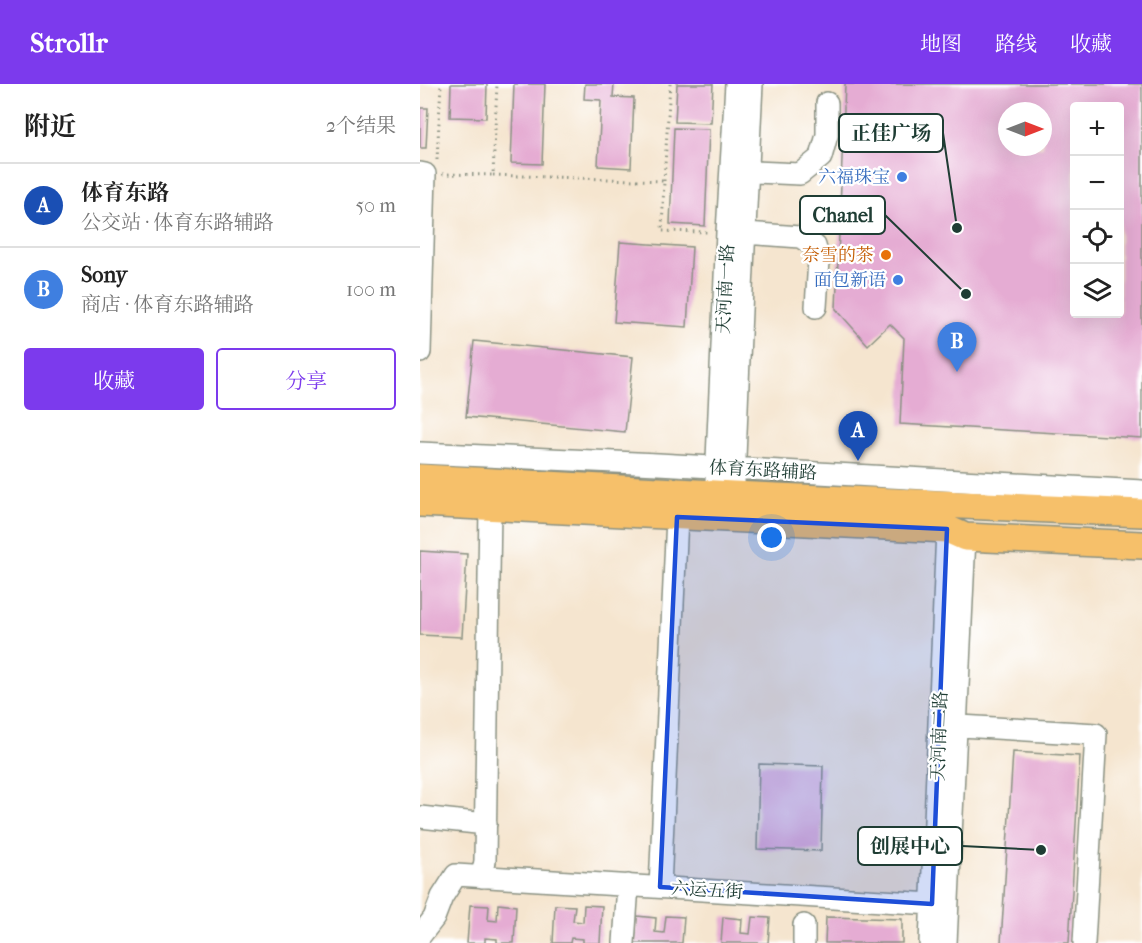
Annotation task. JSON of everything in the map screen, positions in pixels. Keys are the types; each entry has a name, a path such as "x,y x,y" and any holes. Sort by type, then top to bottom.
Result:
{"main road":[{"path":"420,478 725,481 1142,513"},
{"path":"420,503 1142,544"}],"street":[{"name":"天河南一路","path":"725,481 729,232 739,171 736,84"},
{"path":"752,84 739,171 800,174 820,157 827,135 827,103"},
{"path":"420,352 427,174"},
{"path":"729,232 800,237 815,246 819,260 816,307"},
{"name":"体育东路辅路","path":"420,453 725,481 1142,491"},
{"path":"482,877 486,824 490,506"},
{"path":"660,887 677,517"},
{"name":"天河南二路","path":"946,943 948,725 956,533"},
{"path":"948,725 1096,734 1084,943"},
{"name":"天河南二路","path":"930,943 948,725"},
{"path":"420,817 486,824"},
{"name":"六运五街","path":"420,936 434,918 442,897 456,874 932,904"},
{"path":"624,943 628,885"}],"path":[{"path":"441,84 427,174 664,181"},
{"path":"493,175 497,84"},
{"path":"670,84 662,231 729,232"}],"highlighted area":[{"path":"677,517 947,529 932,904 660,887"}],"building":[{"path":"451,84 487,84 486,118 450,117"},
{"path":"514,84 545,84 542,164 511,163"},
{"path":"585,84 614,84 613,97 634,98 631,168 598,166 601,100 584,99"},
{"path":"677,84 713,84 711,123 675,122"},
{"path":"845,84 1142,84 1142,438 900,424 904,338 890,324 868,345 836,309"},
{"path":"420,108 428,108 426,148 420,148"},
{"path":"674,128 709,129 705,226 670,224"},
{"path":"620,242 692,247 687,327 614,322"},
{"path":"474,341 633,357 625,432 466,417"},
{"path":"420,551 467,554 462,637 420,635"},
{"path":"1013,752 1080,756 1069,943 1001,943"},
{"path":"759,764 823,766 821,851 757,849"},
{"path":"498,904 516,906 514,943 497,943 497,939 485,938 485,943 467,943 470,905 489,906 488,920 497,921"},
{"path":"555,905 575,906 573,921 583,922 584,905 602,906 600,943 583,943 583,939 571,938 570,943 553,943"},
{"path":"637,916 656,918 655,932 664,933 666,916 684,917 682,943 635,943"},
{"path":"723,917 742,919 741,933 750,934 752,917 770,918 768,943 721,943"},
{"path":"826,917 902,919 902,943 825,943"}],"place":[{"name":"六福珠宝","path":"902,177"},
{"name":"正佳广场","path":"957,228"},
{"name":"奈雪的茶","path":"886,255"},
{"name":"面包新语","path":"898,280"},
{"name":"Chanel","path":"966,294"},
{"name":"Sony","path":"957,372"},
{"name":"体育东路","path":"858,461"},
{"name":"创展中心","path":"1041,850"}]}
